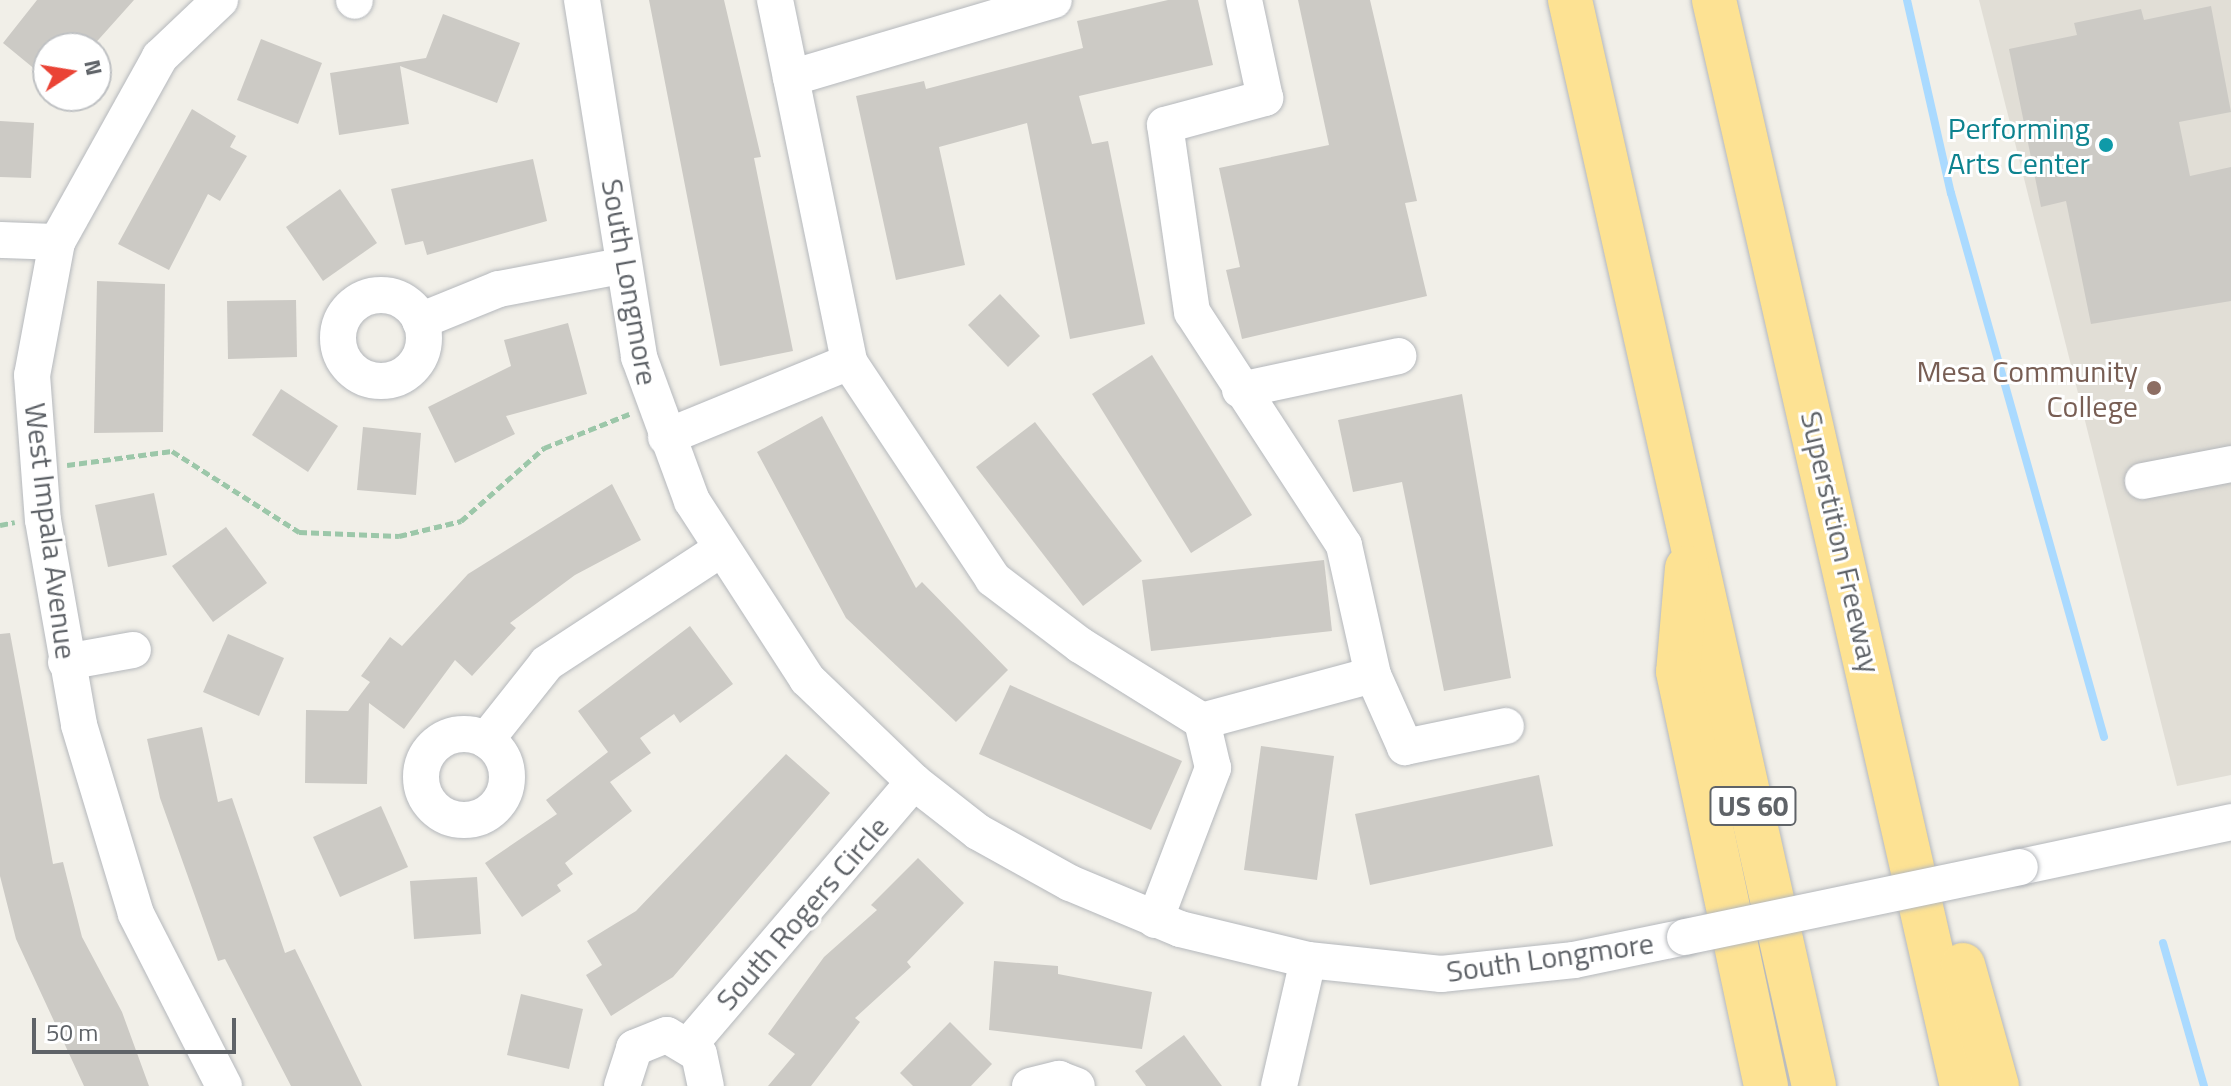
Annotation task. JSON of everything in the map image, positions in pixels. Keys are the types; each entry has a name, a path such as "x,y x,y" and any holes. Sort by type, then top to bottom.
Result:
{"highway":[{"name":"US 60","path":"1570,0 1691,526 1814,1086"},
{"name":"Superstition Freeway","path":"1714,0 1839,528 1962,1086"},
{"path":"1691,526 1678,672 1766,1086"},
{"path":"1839,528 1997,1086"}],"street":[{"name":"West Impala Avenue","path":"220,0 160,57 57,242 32,375 38,467 66,662 136,914 224,1086"},
{"name":"South Longmore","path":"582,0 621,266 660,422 718,551 807,679 914,782 978,832 1155,920 1308,960 1441,974 1574,960 2231,822"},
{"path":"775,0 849,362 993,579 1080,645 1202,721 1213,768 1155,920"},
{"path":"791,78 1054,0"},
{"path":"1244,0 1265,98 1165,125 1192,312 1240,390 1344,545 1373,675 1405,747 1506,726"},
{"path":"0,240 57,242"},
{"path":"420,321 499,289 621,266"},
{"path":"1240,390 1398,356"},
{"path":"660,422 849,362"},
{"path":"2143,481 2231,464"},
{"path":"486,740 547,663 718,551"},
{"path":"66,662 133,650"},
{"path":"1202,721 1373,675"},
{"name":"South Rogers Circle","path":"690,1044 914,782"},
{"path":"1279,1086 1308,960"},
{"path":"622,1086 627,1058 643,1041 667,1035 690,1044 705,1066 706,1086"},
{"path":"1030,1086 1059,1079 1077,1086"}],"path":[{"path":"38,467 172,451 299,532 399,536 461,521 544,448 660,422"}],"shaded area":[{"name":"Mesa Community College","path":"1979,0 2231,0 2231,775 2177,786"}],"building":[{"path":"37,0 134,0 105,32 32,32 32,67 3,43"},
{"path":"649,0 724,0 761,157 754,158 793,351 720,366"},
{"path":"1168,0 1198,0 1213,65 1079,96 1092,144 1108,141 1145,324 1070,339 1027,123 939,147 965,265 896,280 856,96 924,81 926,89 1083,48 1077,21"},
{"path":"1298,0 1370,0 1417,201 1405,203 1427,296 1242,339 1226,270 1240,267 1219,168 1329,145"},
{"name":"Performing Arts Center","path":"2211,6 2231,112 2179,122 2190,176 2231,167 2231,301 2091,324 2066,201 2041,207 2009,49 2077,35 2074,23 2141,9 2144,20"},
{"path":"443,14 520,43 497,103 400,66 409,124 339,135 330,73 426,58"},
{"path":"261,39 322,63 298,124 237,100"},
{"path":"192,109 236,136 230,147 247,156 220,201 208,194 169,270 118,244"},
{"path":"0,121 34,123 31,178 0,177"},
{"path":"533,159 547,221 427,255 423,241 405,245 391,189"},
{"path":"340,189 377,243 323,281 286,227"},
{"path":"97,281 165,284 163,432 94,433"},
{"path":"1000,294 1040,336 1008,367 968,325"},
{"path":"296,300 297,357 228,359 227,301"},
{"path":"568,323 587,394 506,416 515,434 455,463 428,407 511,366 504,340"},
{"path":"1152,355 1252,515 1191,553 1092,394"},
{"path":"281,389 338,426 308,472 252,435"},
{"path":"1462,394 1511,678 1444,691 1402,482 1353,492 1338,420"},
{"path":"822,416 916,588 922,582 1008,670 956,722 846,618 757,452"},
{"path":"1035,422 1142,561 1083,606 976,467"},
{"path":"363,427 421,433 416,495 357,490"},
{"path":"612,484 641,540 575,575 510,623 516,628 472,676 455,660 404,729 369,703 367,784 305,783 306,710 348,711 370,682 361,676 390,637 402,646 468,574"},
{"path":"154,493 167,555 108,567 95,505"},
{"path":"226,527 267,583 213,622 172,566"},
{"path":"1324,560 1332,631 1151,651 1142,580"},
{"path":"690,626 733,684 680,723 674,714 640,738 651,753 610,782 632,811 565,863 573,874 557,885 561,891 522,917 485,863 557,814 546,800 608,752 578,711"},
{"path":"10,633 53,864 63,862 82,937 122,1012 149,1086 84,1086 16,939 0,876 0,634"},
{"path":"228,634 284,658 259,716 203,692"},
{"path":"1010,685 1182,761 1151,830 979,754"},
{"path":"202,727 218,802 232,798 285,953 295,949 362,1086 291,1086 225,959 218,961 160,798 147,739"},
{"path":"1261,746 1334,756 1317,880 1244,870"},
{"path":"786,754 830,793 673,977 611,1016 586,975 602,965 587,941 636,911"},
{"path":"1539,775 1553,846 1370,885 1355,814"},
{"path":"381,806 408,867 340,897 313,837"},
{"path":"918,858 964,903 907,962 911,967 855,1018 860,1022 811,1086 768,1086 795,1054 768,1034 824,957 877,910 871,905"},
{"path":"477,877 481,934 414,939 410,881"},
{"path":"994,961 1058,966 1058,974 1152,992 1142,1049 989,1030"},
{"path":"521,994 583,1009 569,1069 507,1055"},
{"path":"950,1022 992,1064 971,1086 913,1086 900,1073"},
{"path":"1184,1035 1222,1086 1146,1086 1135,1071"}],"waterway":[{"path":"1907,0 1951,193 2104,737"},
{"path":"2163,943 2204,1086"}],"place":[{"name":"Performing Arts Center","path":"2106,145"},
{"name":"Mesa Community College","path":"2154,388"}]}
